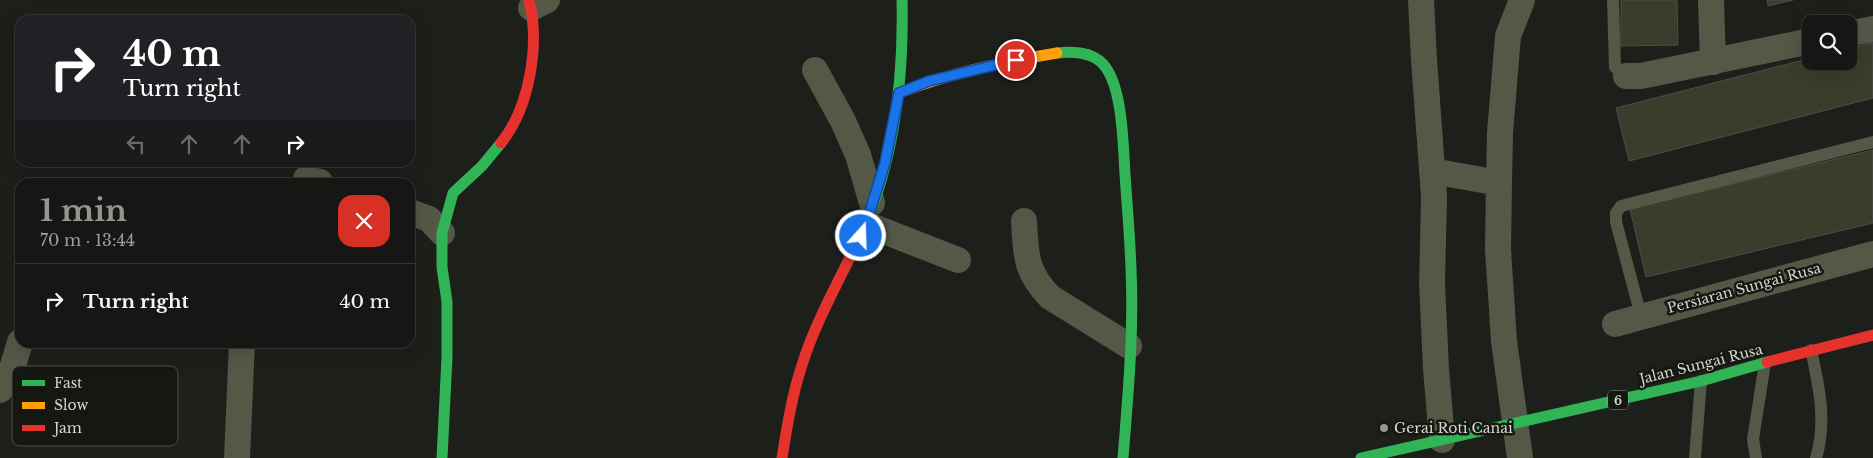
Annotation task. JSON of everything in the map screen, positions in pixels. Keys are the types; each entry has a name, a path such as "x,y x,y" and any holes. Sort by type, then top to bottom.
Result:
{"street":[{"path":"782,458 792,399 802,363 869,213 885,163 899,93 903,34 902,0"},
{"path":"1421,0 1434,197 1432,284 1442,440"},
{"path":"1520,458 1504,341 1498,249 1498,183 1508,36 1522,0"},
{"path":"1711,0 1713,62"},
{"path":"442,458 447,357 447,302 442,267 442,233 453,193 482,166 509,134 520,110 528,85 536,3"},
{"path":"1857,32 1873,29"},
{"path":"1626,76 1641,76 1802,44"},
{"path":"899,93 929,81 971,70 1064,52 1082,53 1096,58 1104,65 1114,85 1121,118 1130,270 1129,389 1123,458"},
{"path":"815,70 843,121 858,155 869,213"},
{"path":"1432,171 1498,183"},
{"path":"869,213 958,260"},
{"path":"415,214 429,220 442,233"},
{"path":"1024,221 1028,266 1042,289 1050,297 1129,346"},
{"name":"Persiaran Sungai Rusa","path":"1614,324 1873,254"},
{"name":"Jalan Sungai Rusa","path":"1361,458 1701,381 1811,350 1873,335"},
{"path":"13,366 18,348"},
{"path":"237,458 242,348"},
{"path":"0,390 12,368"}],"lane":[{"path":"1613,0 1615,68 1626,76"},
{"path":"1640,316 1616,222 1616,213 1621,206 1873,142"},
{"path":"1811,350 1819,388 1821,409 1820,444 1816,458"},
{"path":"1756,458 1753,439 1764,363"},
{"path":"1695,458 1701,381"}],"building":[{"path":"1621,0 1677,0 1678,45 1621,46"},
{"path":"1767,0 1793,0 1768,6"},
{"path":"1873,43 1873,98 1629,161 1616,108 1802,60 1802,70 1857,70 1857,47"},
{"path":"1873,150 1873,223 1646,277 1630,209"}],"traffic: fast":[{"path":"857,243 880,185 894,124 901,62 902,0"},
{"path":"1057,53 1082,53 1093,57 1103,64 1115,86 1121,116 1132,293 1130,364 1123,458"},
{"path":"442,458 447,357 447,302 442,267 442,233 453,193 482,166 501,143"},
{"path":"1361,458 1701,381 1767,362"}],"traffic: slow":[{"path":"899,93 977,69 1057,53"}],"traffic: jam":[{"path":"501,143 519,112 526,94 530,74 533,36 529,0"},
{"path":"782,458 798,376 807,349 857,243"},
{"path":"1767,362 1873,335"}],"place":[{"name":"Gerai Roti Canai","path":"1384,428"}],"route":[{"path":"861,236 885,163 899,93 929,81 1016,60"}]}
